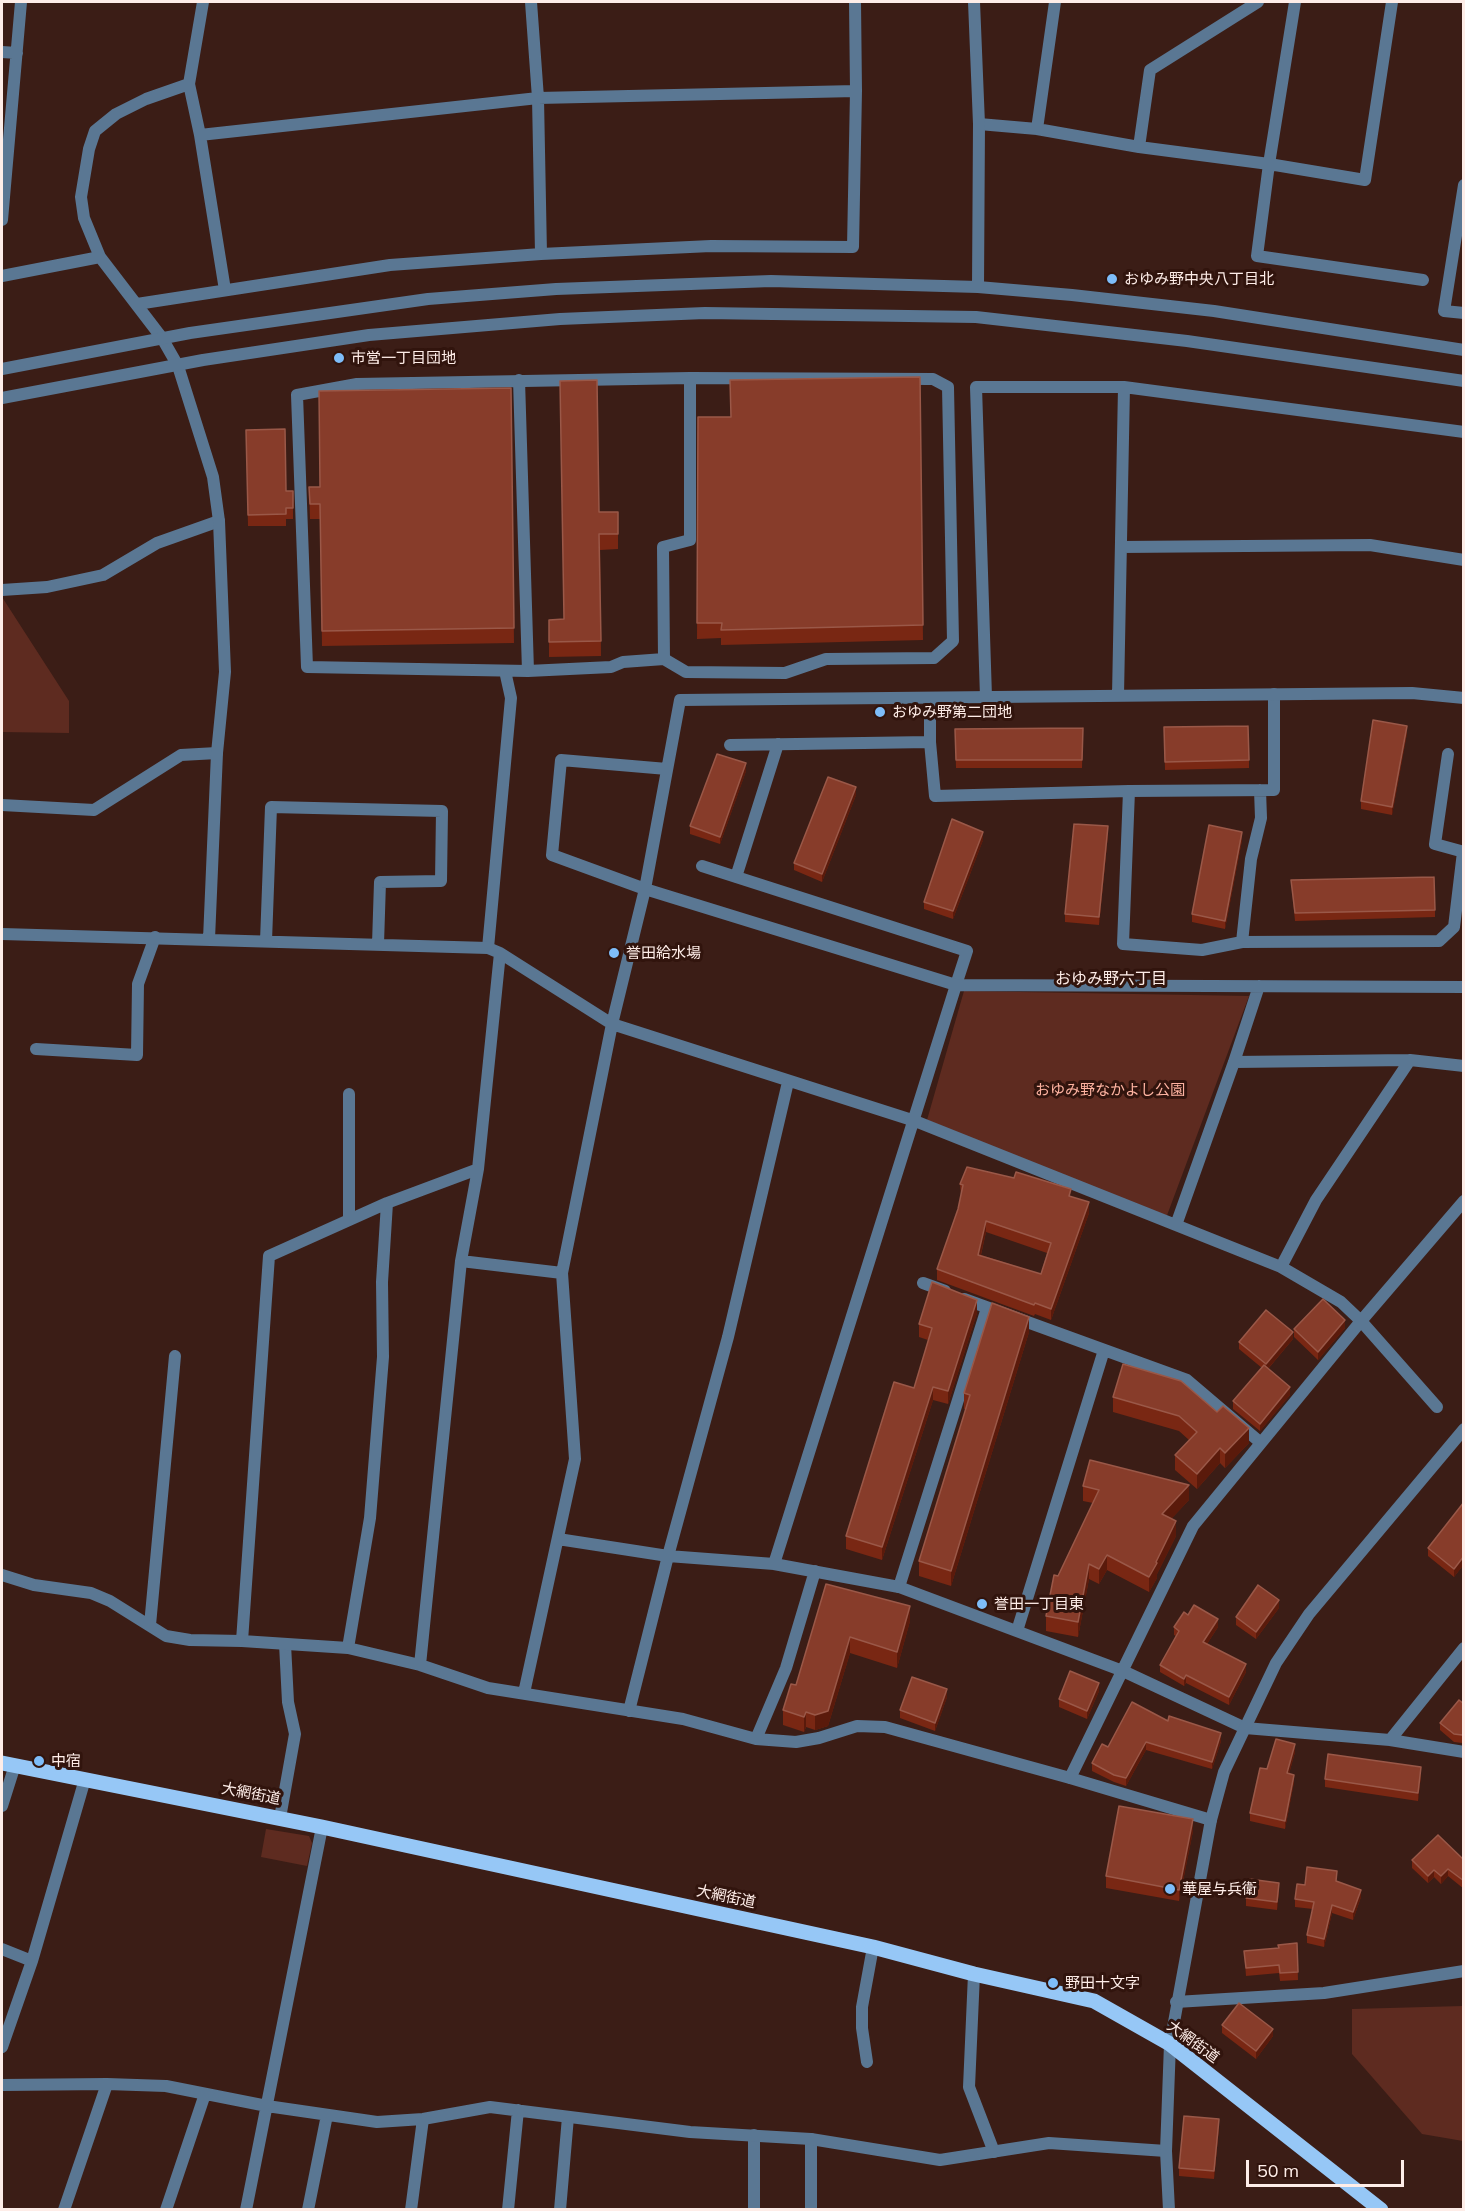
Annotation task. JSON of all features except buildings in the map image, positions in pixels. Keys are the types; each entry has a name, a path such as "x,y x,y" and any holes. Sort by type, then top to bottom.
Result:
{"main road":[{"name":"大網街道","path":"8,1764 280,1818 873,1947 974,1974 1094,2001 1170,2044 1381,2210"}],"street":[{"path":"2,220 3,179 21,2"},
{"path":"203,2 189,84 200,135 225,290"},
{"path":"531,2 538,98 541,254"},
{"path":"137,304 390,265 541,254 711,246 853,247 855,2"},
{"path":"974,2 979,124 978,287"},
{"path":"1036,129 1055,2"},
{"path":"1139,147 1150,70 1258,2"},
{"path":"1294,2 1257,256 1423,280"},
{"path":"979,124 1036,129 1139,147 1269,164 1365,180 1392,2"},
{"path":"2,52 17,53"},
{"path":"189,84 146,99 116,114 95,131 89,150 81,197 84,218 100,257 162,338 178,366 213,477 219,521 225,672 217,753 209,939"},
{"path":"200,135 538,98 856,91"},
{"path":"1464,185 1444,311 1464,313"},
{"path":"2,276 100,257"},
{"path":"2,369 162,338 304,315 428,299 556,289 771,281 978,287 1072,295 1214,311 1464,350"},
{"path":"2,398 369,335 560,319 705,313 976,317 1187,341 1464,381"},
{"path":"664,659 663,547 690,540 690,378"},
{"path":"690,378 933,379 948,387 953,641 934,658 826,659 785,673 686,672 664,659 623,662 611,668 528,671 307,667 297,395 357,384 690,378"},
{"path":"519,380 528,671"},
{"path":"986,697 975,387 1124,387 1464,432"},
{"path":"1118,695 1124,387"},
{"path":"2,590 47,587 103,575 157,543 219,521"},
{"path":"1121,547 1370,545 1464,560"},
{"path":"488,948 511,698 505,671"},
{"path":"524,1694 575,1460 562,1273 612,1024 645,889 680,700 1412,693 1464,698"},
{"path":"930,698 930,742 935,796 1274,790 1274,694"},
{"path":"730,745 930,742"},
{"path":"736,877 778,744"},
{"path":"2,805 94,810 181,755 217,753"},
{"path":"1129,791 1124,944 1202,950 1242,942 1439,941 1454,927 1463,852 1435,844 1448,754"},
{"path":"667,769 561,760 552,855 645,889 956,985 1464,987"},
{"path":"1242,942 1251,859 1262,818 1260,790"},
{"path":"266,940 271,807 442,811 441,881 380,882 378,944"},
{"path":"702,866 967,951 774,1564"},
{"path":"2,934 488,948 500,953 612,1024 915,1121 1281,1267 1341,1302 1361,1321 1437,1407"},
{"path":"36,1049 137,1055 138,984 155,937"},
{"path":"420,1665 461,1261 478,1168 500,953"},
{"path":"1176,1225 1259,986"},
{"path":"1234,1062 1410,1060 1464,1066"},
{"path":"1281,1267 1316,1200 1410,1060"},
{"path":"629,1711 668,1556 728,1337 788,1082"},
{"path":"349,1094 349,1220"},
{"path":"242,1641 269,1256 387,1203 478,1168"},
{"path":"1070,1778 1193,1526 1361,1321 1464,1201"},
{"path":"348,1648 370,1518 384,1357 382,1282 387,1203"},
{"path":"461,1261 562,1273"},
{"path":"923,1283 1187,1380 1261,1443"},
{"path":"899,1587 987,1308"},
{"path":"1017,1631 1104,1350"},
{"path":"150,1625 175,1356"},
{"path":"1169,2210 1166,2151 1170,2044 1211,1820 1224,1772 1276,1663 1309,1614 1461,1436"},
{"path":"558,1539 668,1556 774,1564 899,1587 1123,1671 1245,1728 1390,1740 1464,1752"},
{"path":"756,1739 786,1668 815,1571"},
{"path":"2,1575 34,1585 91,1593 110,1600 166,1636 190,1640 348,1648 420,1665 488,1688 682,1719 756,1739 796,1742 819,1738 857,1726 885,1727 1211,1820"},
{"path":"280,1818 295,1734 288,1702 285,1644"},
{"path":"1390,1740 1464,1648"},
{"path":"2,1806 8,1764"},
{"path":"2,2047 32,1961 85,1779"},
{"path":"246,2210 322,1827"},
{"path":"867,2062 862,2028 862,2007 873,1947"},
{"path":"2,1949 32,1961"},
{"path":"1176,2002 1324,1993 1464,1971"},
{"path":"974,1974 969,2087 994,2152"},
{"path":"64,2210 107,2084"},
{"path":"2,2085 166,2086 267,2106 377,2122 423,2119 490,2106 690,2132 811,2139 940,2160 1049,2144 1166,2151"},
{"path":"166,2210 205,2094"},
{"path":"508,2210 518,2109"},
{"path":"308,2210 327,2115"},
{"path":"560,2210 568,2117"},
{"path":"411,2210 423,2119"},
{"path":"754,2135 754,2210"},
{"path":"811,2139 811,2210"}],"green space":[{"path":"2,597 69,701 69,733 2,732"},
{"name":"おゆみ野なかよし公園","path":"964,991 1249,996 1166,1218 927,1120"},
{"path":"266,1829 309,1836 312,1843 307,1866 261,1857"},
{"path":"1464,2006 1463,2141 1422,2134 1352,2054 1352,2009"}],"place":[{"name":"おゆみ野中央八丁目北","path":"1112,279"},
{"name":"市営一丁目団地","path":"339,358"},
{"name":"おゆみ野第二団地","path":"880,712"},
{"name":"誉田給水場","path":"614,953"},
{"name":"誉田一丁目東","path":"982,1604"},
{"name":"中宿","path":"39,1761"},
{"name":"華屋与兵衛","path":"1170,1889"},
{"name":"野田十文字","path":"1053,1983"}],"district":[{"name":"おゆみ野六丁目","path":"1111,979"}]}
